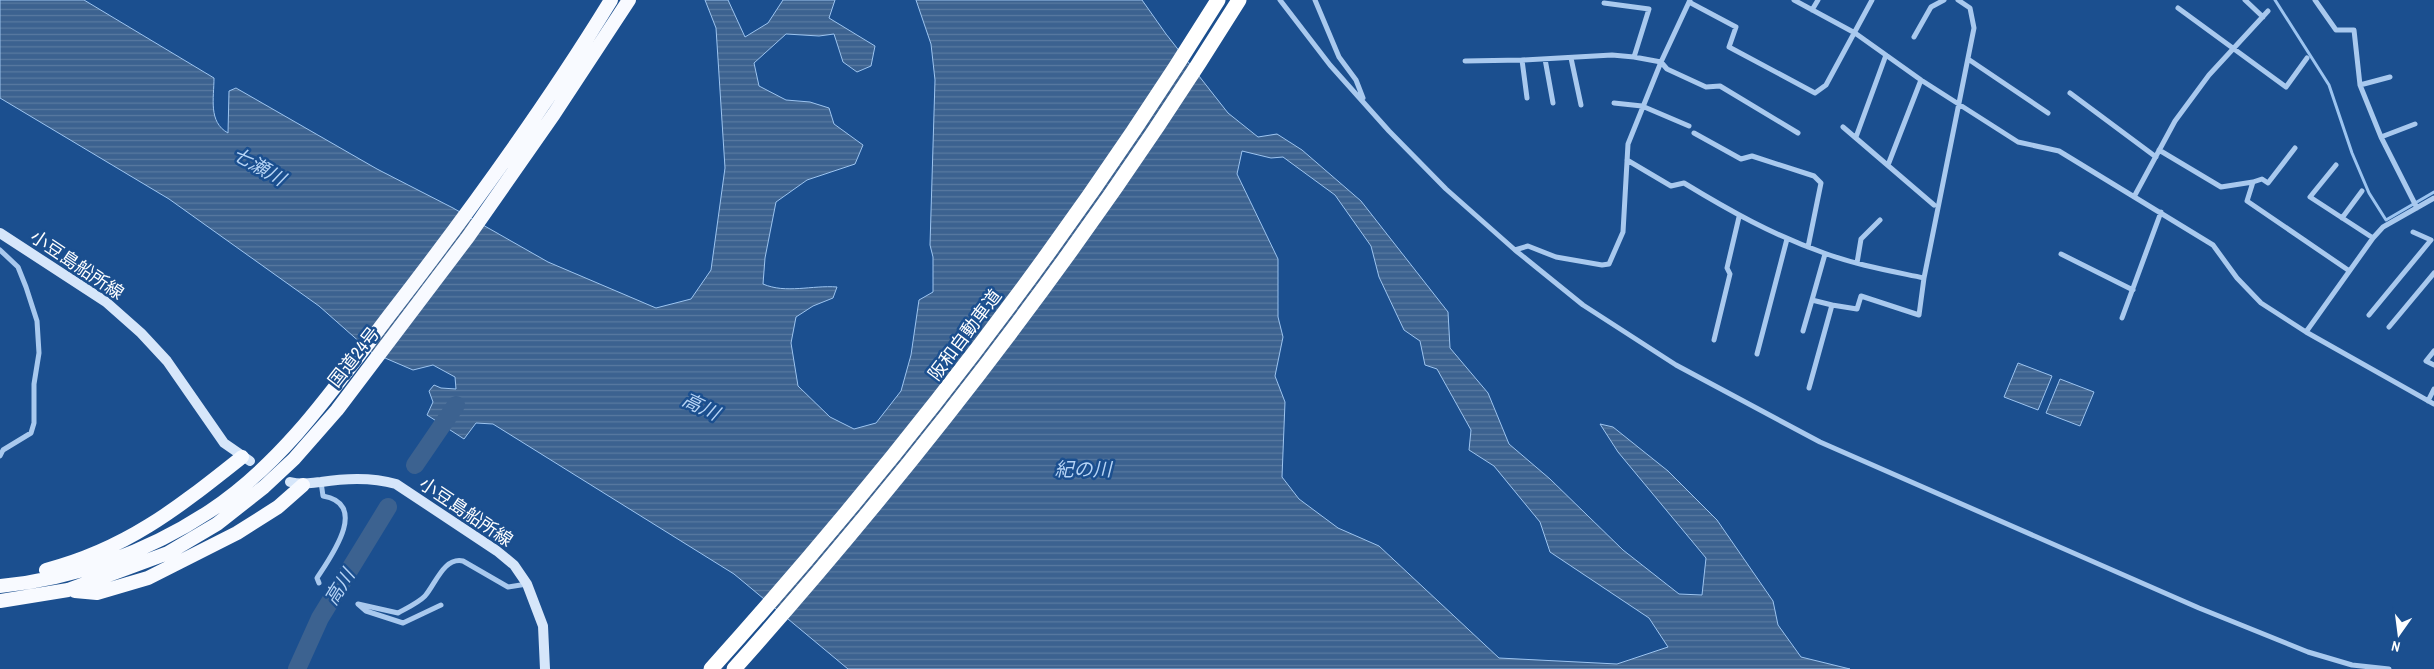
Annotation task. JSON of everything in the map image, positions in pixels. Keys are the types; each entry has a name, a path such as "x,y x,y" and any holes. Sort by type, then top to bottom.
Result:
{"highway":[{"name":"国道24号","path":"2,584 74,568 151,544 210,511 274,459 315,412 482,194 585,42 611,0"},
{"name":"国道24号","path":"93,589 168,553 217,524 264,487 294,459 327,421 468,237 596,53 629,0"},
{"name":"阪和自動車道","path":"711,669 876,479 954,381 1106,173 1218,0"},
{"name":"阪和自動車道","path":"734,669 888,492 966,393 1118,186 1193,74 1239,0"},
{"path":"74,568 170,514 246,459"},
{"path":"0,601 68,590 93,589 148,578 237,533 278,507 296,484"}],"main road":[{"name":"小豆島船所線","path":"0,234 106,302 141,333 167,361 224,443 246,459"},
{"name":"小豆島船所線","path":"296,484 360,479 380,480 396,484 498,551 514,565 527,584 543,626 545,669"}],"street":[{"path":"1280,0 1330,65 1389,131 1446,189 1515,250 1583,305 1676,366 1820,442 2099,565 2308,652 2352,665 2389,669"},
{"path":"1315,0 1340,57 1356,80 1365,102"},
{"path":"1794,0 1855,33 1921,80 2018,142 2059,151 2161,212 2213,245 2248,291 2261,303 2306,332 2434,404"},
{"path":"1812,10 1818,0"},
{"path":"1515,250 1528,246 1556,257 1602,265 1610,264 1623,232 1628,144 1660,62 1690,1 1736,27 1729,47 1815,93 1826,85 1872,0"},
{"path":"1914,37 1931,6 1944,0"},
{"path":"1812,300 1857,309 1861,296 1918,315 1968,59 1973,20 1970,8 1958,0"},
{"path":"2245,0 2263,17"},
{"path":"2315,0 2336,30 2354,30 2360,84 2381,137 2415,205"},
{"path":"1604,3 1650,9 1634,57"},
{"path":"2178,8 2232,50 2286,87 2307,58"},
{"path":"2134,195 2175,121 2209,75 2268,11"},
{"path":"1465,61 1612,55 1660,62 1667,69 1706,87 1720,86 1798,133"},
{"path":"1856,137 1886,55"},
{"path":"1571,58 1581,105"},
{"path":"1545,59 1553,103"},
{"path":"1968,59 2048,114"},
{"path":"1522,60 1527,98"},
{"path":"2360,84 2390,77"},
{"path":"1888,165 1921,80"},
{"path":"2070,93 2156,157"},
{"path":"1614,103 1642,106 1688,126"},
{"path":"2381,137 2415,124"},
{"path":"1843,127 1934,205"},
{"path":"1694,132 1741,159 1752,156 1814,176 1821,183 1808,247"},
{"path":"2159,150 2221,187 2262,180 2268,183 2295,148"},
{"path":"1627,160 1671,186 1684,183 1739,217 1786,239 1825,254 1924,278"},
{"path":"2336,165 2310,197 2372,238"},
{"path":"2253,182 2247,201 2348,270"},
{"path":"2342,218 2362,191"},
{"path":"2306,332 2372,238 2415,205 2434,198"},
{"path":"2122,318 2161,212"},
{"path":"1714,340 1730,274 1727,268 1739,217"},
{"path":"1857,263 1861,239 1880,220"},
{"path":"2369,315 2433,239 2413,232"},
{"path":"1757,354 1786,239"},
{"path":"0,250 18,267 26,287 38,321 39,352 34,384 34,423 31,433 3,450 0,456"},
{"path":"1803,331 1825,254"},
{"path":"2061,254 2133,290"},
{"path":"2389,327 2434,273"},
{"path":"1809,388 1832,305"},
{"path":"2434,351 2426,361 2434,365"},
{"path":"2428,401 2434,389"},
{"path":"319,583 316,578 339,543 344,530 345,520 342,508 332,498 323,496 321,482"},
{"path":"442,605 403,623 366,611 358,604 398,613 424,597 449,562 456,560 463,561 508,587 527,584"}],"water":[{"name":"紀の川","path":"0,0 84,0 214,78 213,101 215,116 217,123 228,133 229,91 236,88 377,169 453,208 548,262 656,308 691,299 711,270 725,168 716,28 705,0 728,0 745,37 768,23 783,0 835,0 829,18 875,46 871,66 857,72 843,62 834,34 819,36 786,34 754,63 759,86 786,100 810,102 829,108 834,124 863,145 855,164 807,180 776,202 765,258 763,284 790,289 837,287 833,298 813,306 796,317 791,343 798,386 830,417 854,429 876,423 901,391 911,355 919,300 933,292 933,257 930,245 935,80 931,44 916,0 1142,0 1228,113 1258,137 1277,134 1302,150 1361,201 1448,312 1450,348 1488,393 1509,444 1550,479 1623,550 1679,594 1702,595 1706,558 1618,452 1600,424 1613,427 1668,471 1717,520 1773,601 1778,625 1801,657 1850,669 848,669 734,574 493,424 476,423 464,439 427,415 433,402 429,391 434,385 441,388 456,389 455,377 433,365 413,370 371,352 319,306 169,199 0,98","holes":["1242,151 1271,158 1283,157 1335,195 1371,246 1379,277 1404,330 1420,341 1425,365 1437,369 1471,430 1469,450 1494,466 1540,522 1550,552 1649,618 1668,647 1617,664 1499,658 1379,546 1338,528 1299,499 1282,477 1285,402 1275,376 1283,337 1278,317 1278,259 1237,174"]},
{"path":"2018,363 2052,376 2038,410 2004,397"},
{"path":"2060,379 2094,392 2080,426 2046,413"}],"waterway":[{"path":"2275,0 2329,85 2352,153 2369,193 2386,220 2434,192"},
{"name":"高川","path":"415,465 456,405"},
{"name":"高川","path":"297,669 320,618 388,507"}],"water label":[{"name":"七瀬川","path":"259,166"}]}
